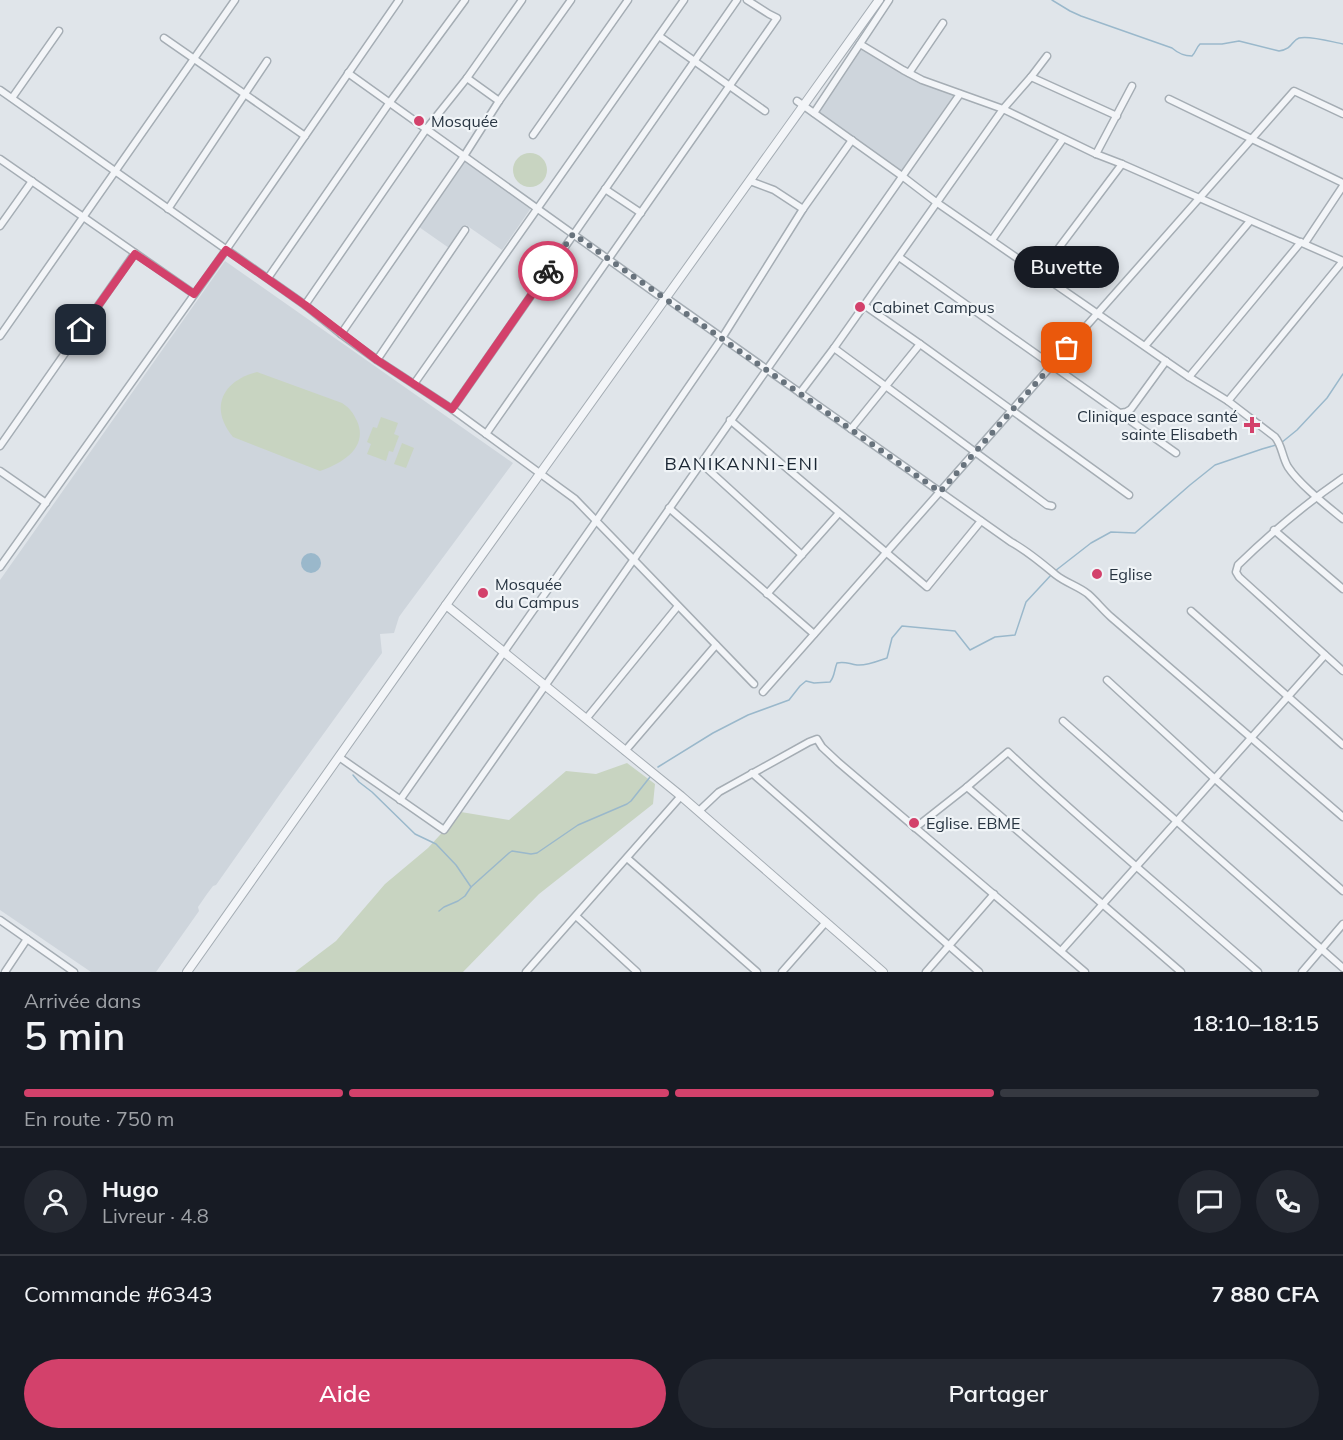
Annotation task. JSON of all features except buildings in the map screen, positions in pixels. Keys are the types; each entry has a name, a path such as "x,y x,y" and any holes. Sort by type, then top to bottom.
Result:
{"street":[{"path":"0,336 236,0"},
{"path":"0,567 226,250 399,0"},
{"path":"268,278 390,102 465,0"},
{"path":"305,305 427,128 467,78 522,0"},
{"path":"341,334 464,156 499,100 571,0"},
{"path":"533,135 628,0"},
{"path":"414,384 684,0"},
{"path":"452,409 737,0"},
{"path":"486,434 777,18 747,0"},
{"path":"187,972 446,605 750,181 800,104 879,0"},
{"path":"814,113 889,0"},
{"path":"909,73 943,23"},
{"path":"12,98 59,31"},
{"path":"659,36 765,111"},
{"path":"165,38 305,136"},
{"path":"860,44 909,73 1003,110 1096,154 1343,261 1228,401"},
{"path":"800,393 1003,110 1047,56"},
{"path":"168,209 267,61"},
{"path":"348,73 658,295 666,298 1019,546 1059,578 1087,594 1343,817"},
{"path":"1031,77 1117,116"},
{"path":"467,78 499,100"},
{"path":"1096,154 1132,86"},
{"path":"0,90 268,278 377,360 452,409 541,473 575,500 754,684"},
{"path":"763,692 1294,91 1343,114"},
{"path":"339,757 444,830 960,94"},
{"path":"1169,99 1343,184 1303,243 1189,377"},
{"path":"800,104 936,202 1189,377 1228,401 1278,440 1289,468 1316,496 1343,519"},
{"path":"992,240 1063,139"},
{"path":"400,800 722,338 803,209 852,141"},
{"path":"0,159 194,294"},
{"path":"1040,273 1122,164"},
{"path":"0,226 32,181"},
{"path":"750,181 774,190 803,209"},
{"path":"605,189 641,213"},
{"path":"1145,346 1250,221"},
{"path":"377,360 465,230"},
{"path":"0,446 135,254"},
{"path":"899,257 1176,453"},
{"path":"864,306 1129,495"},
{"path":"851,429 920,344"},
{"path":"834,348 1047,505 1052,506"},
{"path":"1120,413 1131,409 1166,361"},
{"path":"730,420 927,587 981,521"},
{"path":"700,463 802,555"},
{"path":"0,471 46,503"},
{"path":"1343,478 1316,496 1274,530 1238,565 1236,572 1343,671"},
{"path":"669,508 814,634"},
{"path":"768,594 839,513"},
{"path":"1274,530 1343,589"},
{"path":"446,605 699,811 883,972"},
{"path":"586,719 678,606"},
{"path":"1191,611 1343,745"},
{"path":"625,751 716,645"},
{"path":"1061,951 1325,655"},
{"path":"1107,680 1343,891"},
{"path":"1063,721 1343,968"},
{"path":"699,811 719,792 817,739 830,755 1085,972"},
{"path":"915,828 1008,752 1068,808 1258,972"},
{"path":"752,773 979,972"},
{"path":"967,787 1182,972"},
{"path":"526,972 681,796"},
{"path":"627,858 757,972"},
{"path":"926,972 994,894"},
{"path":"576,916 637,972"},
{"path":"0,920 74,972"},
{"path":"782,972 826,922"},
{"path":"1302,972 1343,924"},
{"path":"4,972 27,939"}],"shaded area":[{"path":"861,47 906,76 957,94 903,172 816,112"},
{"path":"465,162 531,208 502,250 466,225 449,248 419,227"},
{"path":"225,261 513,463 399,617 394,633 380,634 382,653 216,885 207,894 198,907 199,911 156,972 91,972 0,910 0,580"}],"green space":[{"path":"530,153 542,158 547,170 542,182 530,187 518,182 513,170 518,158"},
{"path":"257,372 342,403 347,407 356,418 360,431 356,447 351,454 320,471 233,437 222,416 223,397 235,382"},
{"path":"381,417 398,423 394,434 399,436 393,452 389,451 386,461 367,454 371,444 367,442 373,427 377,428"},
{"path":"402,443 414,448 406,468 394,464"},
{"path":"627,763 655,784 653,804 539,894 463,972 295,972 336,941 385,884 428,848 461,812 509,820 566,771 596,774"}],"water":[{"path":"311,553 318,556 321,563 318,570 311,573 304,570 301,563 304,556"}],"waterway":[{"path":"1052,0 1081,16 1172,48 1186,56 1192,56 1200,44 1239,41 1279,51 1287,49 1296,39 1303,37 1343,44"},
{"path":"1281,443 1297,430 1327,398 1343,374"},
{"path":"1055,571 1091,543 1111,532 1135,533 1215,465 1276,445"},
{"path":"658,767 713,733 748,715 789,700 806,681 830,682 837,663 865,665 887,658 892,638 902,626 955,631 970,650 995,637 1015,635 1026,602 1052,574"},
{"path":"353,775 415,834 436,844 456,865 471,887"},
{"path":"439,911 465,896 471,887 512,851 537,853 578,825 627,804 650,777"}],"way so far":[{"path":"548,271 573,234 940,492 1067,348"}],"place":[{"name":"Mosquée","path":"419,121"},
{"name":"Cabinet Campus","path":"860,307"},
{"name":"Buvette","path":"1067,348"},
{"name":"Clinique espace santé sainte Elisabeth","path":"1252,425"},
{"name":"Eglise","path":"1097,574"},
{"name":"Mosquée du Campus","path":"483,593"},
{"name":"Eglise. EBME","path":"914,823"}],"district":[{"name":"BANIKANNI-ENI","path":"742,464"}],"route":[{"path":"81,330 135,254 194,294 226,250 268,278 377,360 452,409 548,271"}]}
